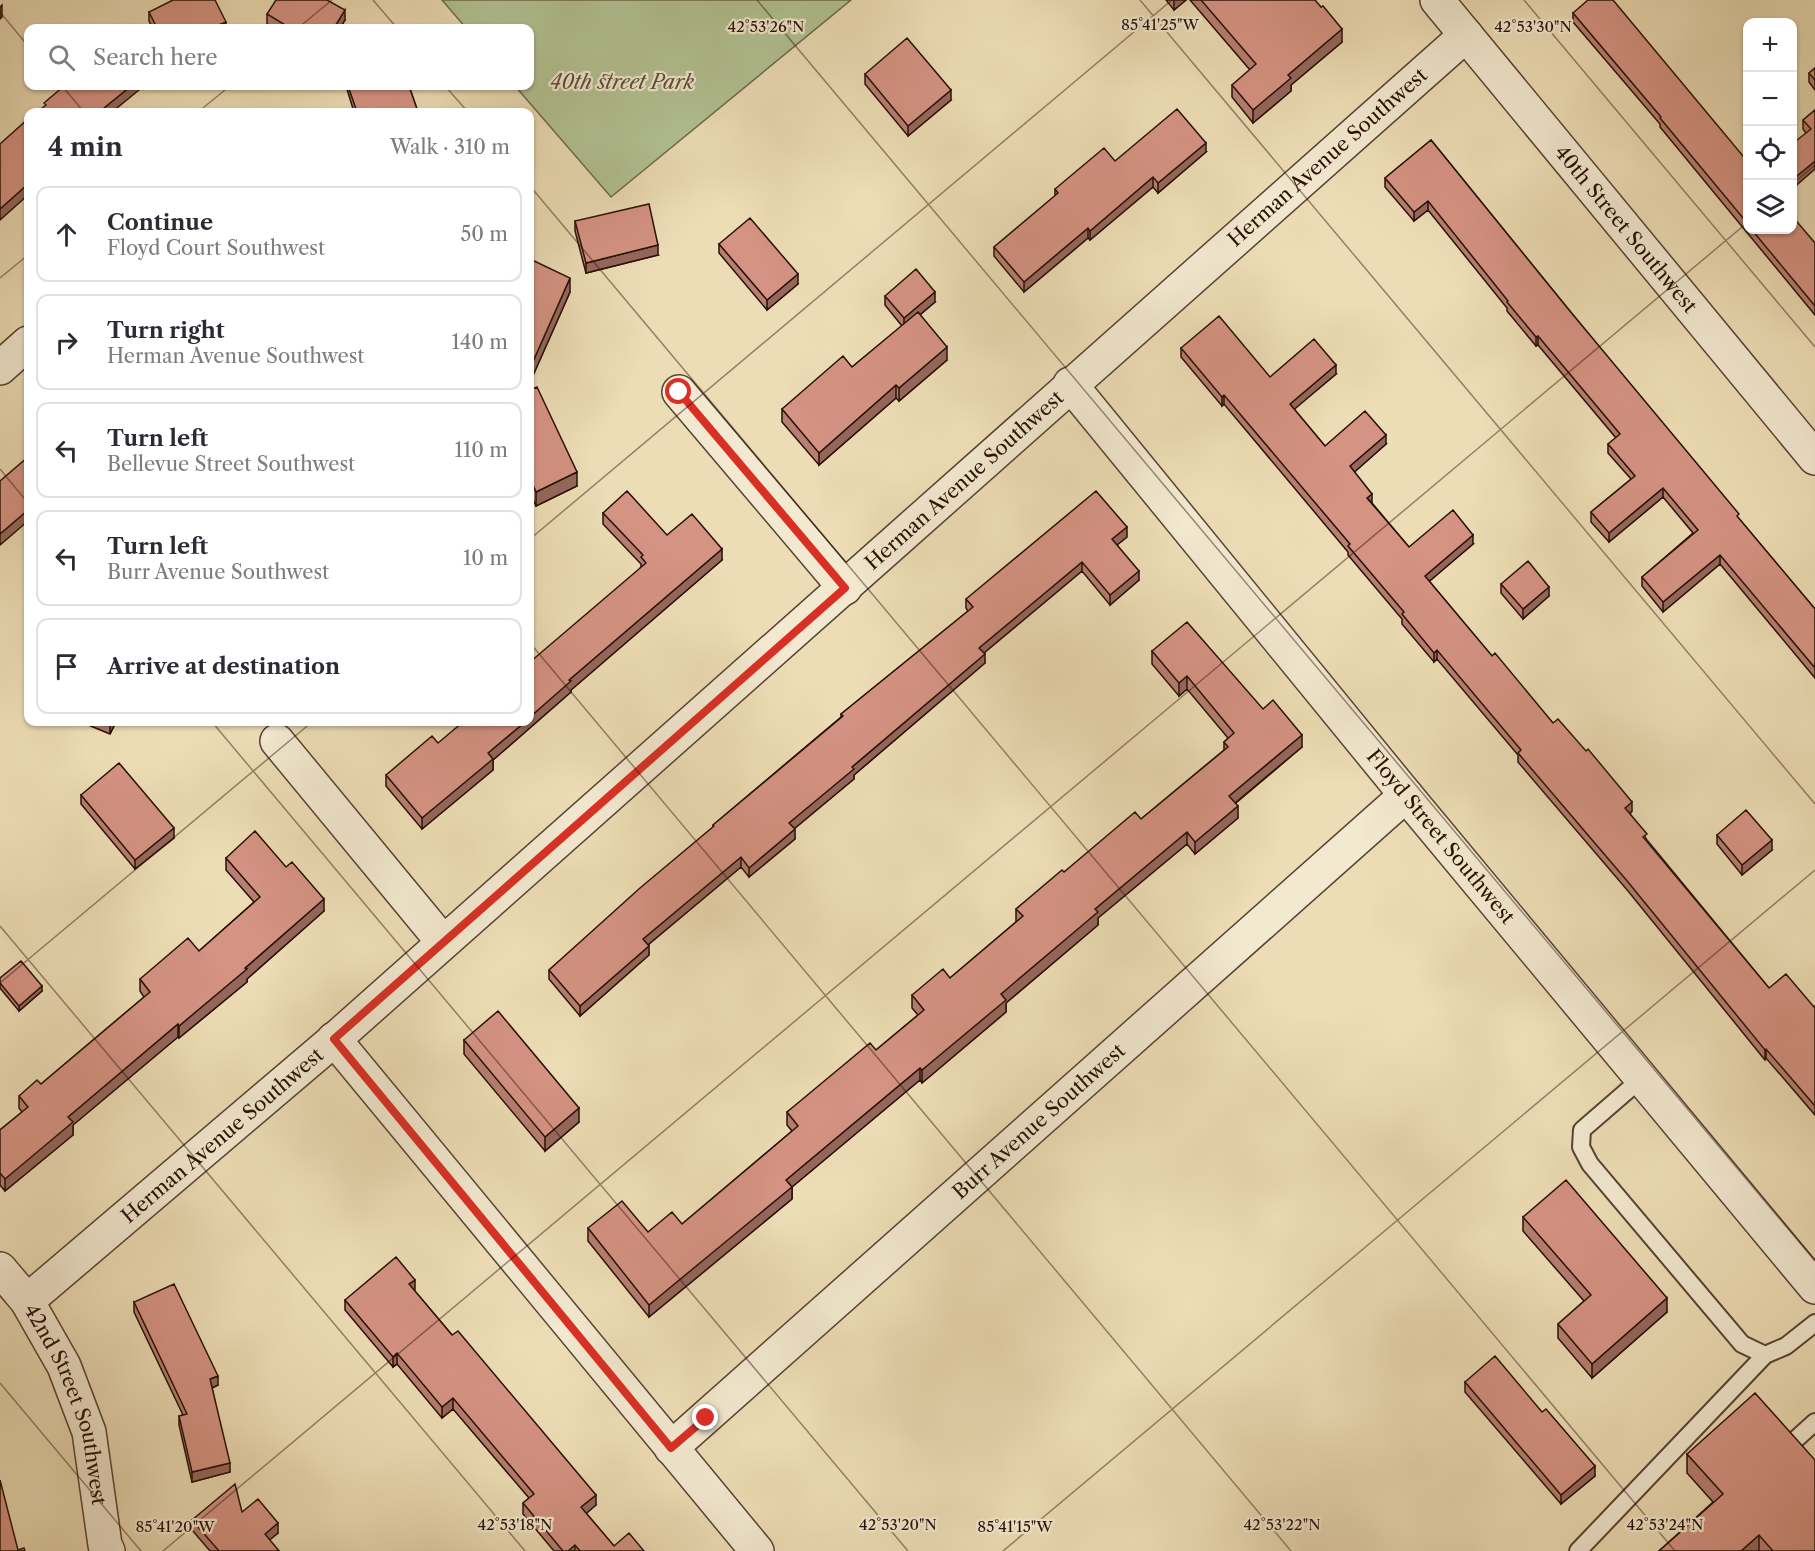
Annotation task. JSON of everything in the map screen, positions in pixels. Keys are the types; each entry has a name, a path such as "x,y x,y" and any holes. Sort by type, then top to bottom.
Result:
{"street":[{"name":"40th Street Southwest","path":"1437,0 1815,458"},
{"name":"Herman Avenue Southwest","path":"27,1301 334,1039 1466,35"},
{"path":"0,368 24,347"},
{"name":"Floyd Street Southwest","path":"1070,384 1406,795 1815,1287"},
{"path":"679,392 845,588"},
{"path":"276,741 443,942"},
{"name":"Burr Avenue Southwest","path":"671,1448 1406,795"},
{"path":"334,1039 757,1551"},
{"name":"42nd Street Southwest","path":"0,1269 27,1301 64,1366 89,1432 105,1545 108,1551"}],"lane":[{"path":"1642,1078 1582,1130 1581,1147 1590,1164 1742,1344 1765,1355"},
{"path":"1578,1551 1765,1355 1786,1346 1815,1323"},
{"path":"1794,1440 1815,1422"}],"green space":[{"name":"40th street Park","path":"442,0 851,0 611,197 518,90 534,90 534,24 463,24"}],"building":[{"path":"173,0 215,0 226,22 221,24 155,24 149,12"},
{"path":"276,0 327,0 345,10 336,24 283,24 267,14"},
{"path":"1201,0 1315,0 1342,29 1288,75 1291,78 1253,110 1232,85 1256,64"},
{"path":"1588,0 1613,0 1743,156 1743,218 1661,117 1573,13"},
{"path":"907,38 951,90 908,126 865,74"},
{"path":"1815,68 1815,80 1809,73"},
{"path":"59,90 126,90 104,108 42,108 46,105 44,103"},
{"path":"349,90 410,90 417,108 356,108"},
{"path":"1177,109 1206,143 1158,183 1153,177 1090,231 1088,228 1024,282 994,247 1058,193 1055,189 1104,148 1115,161"},
{"path":"1815,110 1815,161 1797,176 1797,140 1811,129 1803,120"},
{"path":"24,123 24,188 0,209 0,144"},
{"path":"1431,140 1815,609 1815,668 1720,555 1663,602 1642,577 1698,530 1663,488 1609,533 1591,512 1635,476 1608,444 1620,434 1507,302 1428,201 1414,212 1385,178"},
{"path":"649,204 658,245 586,263 575,221"},
{"path":"750,218 798,274 767,300 719,244"},
{"path":"1797,222 1815,243 1815,306 1755,234 1797,234"},
{"path":"534,261 570,278 534,359"},
{"path":"916,269 935,292 904,318 885,296"},
{"path":"918,312 947,347 899,388 896,385 819,453 782,409 843,356 852,367"},
{"path":"1219,316 1270,377 1314,339 1336,365 1290,404 1325,446 1365,411 1386,435 1350,466 1372,494 1367,498 1409,547 1453,510 1473,535 1425,576 1492,656 1495,653 1553,723 1558,719 1586,751 1588,749 1632,802 1625,808 1647,834 1643,837 1769,988 1786,974 1815,1006 1815,1106 1765,1050 1628,882 1518,753 1521,750 1437,650 1434,653 1402,614 1404,612 1348,546 1350,544 1224,395 1222,397 1181,348"},
{"path":"537,387 577,472 536,492 534,487 534,388"},
{"path":"24,460 24,513 0,534 0,481"},
{"path":"627,491 667,535 692,514 722,549 569,680 571,681 534,713 534,659 646,563 641,557 643,555 603,513"},
{"path":"1096,491 1127,527 1112,539 1139,571 1110,595 1082,562 979,648 985,654 789,823 795,829 749,868 741,857 643,939 649,946 580,1006 549,970 640,888 843,716 841,714 973,607 966,599"},
{"path":"1528,561 1549,587 1523,609 1501,584"},
{"path":"1187,622 1263,709 1273,700 1302,735 1229,796 1238,806 1195,842 1187,832 1095,909 1098,912 1001,994 1006,1000 922,1070 920,1068 786,1180 792,1187 649,1305 588,1228 622,1201 648,1232 672,1212 682,1224 798,1126 787,1112 870,1043 876,1050 924,1010 912,995 943,969 950,978 1023,916 1016,909 1062,870 1064,872 1135,812 1141,819 1228,747 1224,742 1234,733 1187,676 1179,683 1152,651"},
{"path":"458,726 520,726 488,753 493,759 422,818 386,775 432,736 438,743"},
{"path":"119,763 174,828 135,860 81,795"},
{"path":"1746,810 1772,840 1742,865 1717,835"},
{"path":"255,831 286,867 292,862 324,899 245,968 247,969 68,1117 73,1122 5,1179 0,1173 0,1130 28,1107 19,1096 37,1080 41,1084 150,992 140,979 188,938 199,951 260,897 226,858"},
{"path":"21,961 42,986 19,1006 0,983 0,978"},
{"path":"498,1011 579,1108 545,1137 464,1040"},
{"path":"1566,1180 1667,1298 1592,1364 1558,1324 1591,1295 1523,1217"},
{"path":"396,1257 415,1280 409,1284 452,1335 458,1331 596,1495 581,1507 614,1546 629,1533 644,1551 580,1551 575,1545 568,1551 563,1551 523,1503 534,1494 453,1398 442,1407 397,1353 393,1357 345,1300"},
{"path":"174,1284 218,1376 210,1379 230,1463 192,1472 179,1416 187,1414 134,1302"},
{"path":"1495,1356 1542,1412 1546,1409 1595,1466 1561,1495 1465,1382"},
{"path":"1755,1393 1815,1460 1815,1551 1773,1551 1759,1535 1741,1551 1659,1551 1723,1494 1687,1454"},
{"path":"0,1480 18,1550 24,1548 25,1551 0,1551"},
{"path":"235,1484 242,1512 258,1499 278,1523 265,1534 279,1551 219,1551 192,1520"}],"route":[{"path":"679,392 845,588 334,1039 671,1448 706,1418"}]}
